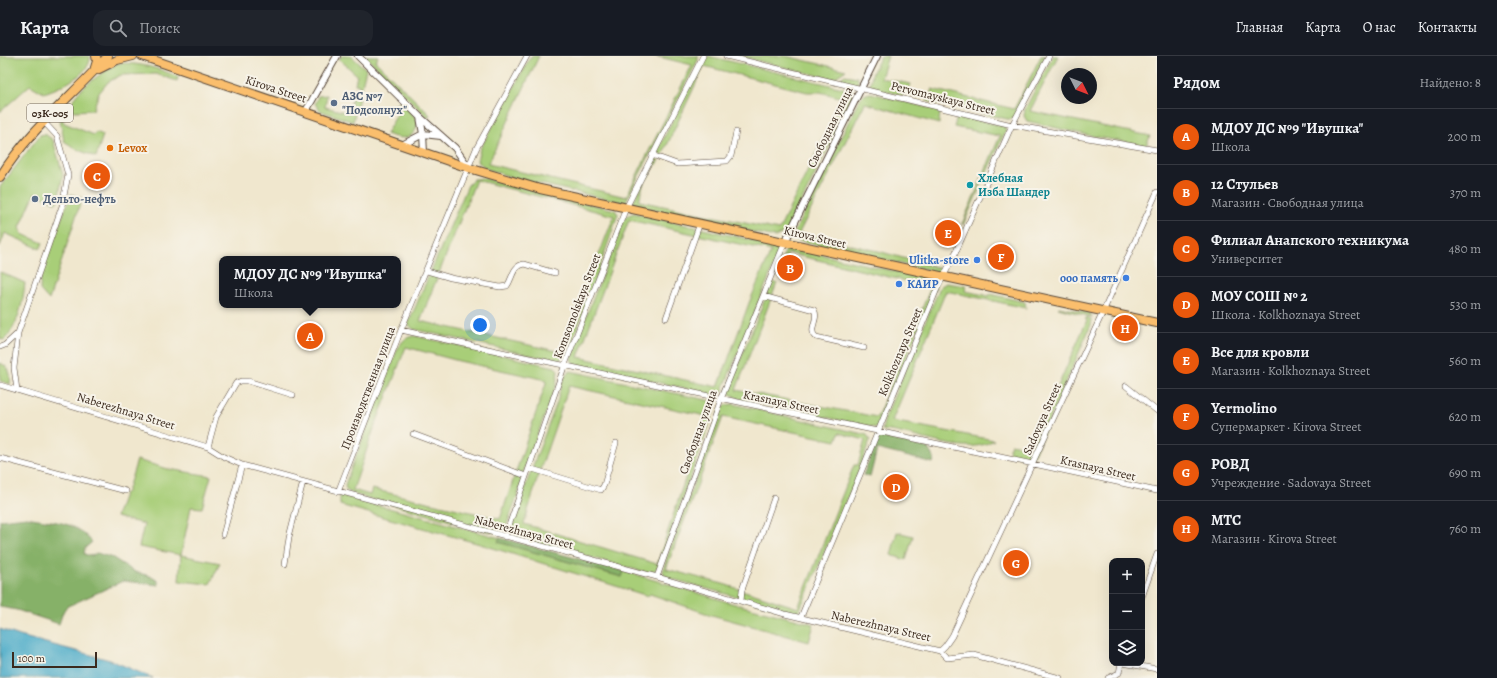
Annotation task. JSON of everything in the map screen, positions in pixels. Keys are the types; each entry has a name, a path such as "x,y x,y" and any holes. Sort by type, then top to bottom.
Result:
{"main road":[{"path":"93,72 97,61 96,56"},
{"name":"03К-005","path":"0,177 24,143 43,121 108,56"},
{"path":"93,72 117,60 133,56"},
{"name":"Kirova Street","path":"142,56 306,111 450,162 540,189 700,223 944,278 1157,323"}],"street":[{"path":"306,111 336,56"},
{"path":"358,56 420,117 455,148 469,168"},
{"name":"Производственная улица","path":"338,492 401,330 476,149 527,56"},
{"name":"Komsomolskaya Street","path":"505,537 564,366 626,208 703,56"},
{"name":"Pervomayskaya Street","path":"726,56 1012,125 1157,150"},
{"name":"Свободная улица","path":"657,577 721,399 785,242 877,56"},
{"name":"Kolkhoznaya Street","path":"801,617 938,289 1012,125 1049,56"},
{"path":"420,117 424,153"},
{"path":"17,390 14,368 18,333 62,206 68,176 57,136 43,121"},
{"path":"652,155 677,164 727,161 731,156 736,132"},
{"path":"402,145 423,134 442,137"},
{"path":"450,162 456,154 455,148"},
{"name":"Sadovaya Street","path":"940,651 952,636 1103,312 1157,192"},
{"path":"666,318 700,223"},
{"path":"427,270 451,278 500,287 507,286 515,267 519,265 556,273"},
{"path":"763,296 814,310 816,317 812,330 816,338 864,348"},
{"name":"Krasnaya Street","path":"401,330 877,432 1033,463 1157,491"},
{"path":"0,347 18,333"},
{"path":"208,446 216,417 233,388 240,380 248,381 293,395"},
{"name":"Naberezhnaya Street","path":"0,385 208,446 224,457 242,465 338,492 657,577 740,602 940,651 947,658 974,655 1060,678"},
{"path":"1126,386 1157,411"},
{"path":"413,434 526,476"},
{"path":"529,468 601,490 604,485 616,443"},
{"path":"0,458 126,490"},
{"path":"223,535 242,465"},
{"path":"285,564 289,537 303,482"},
{"path":"740,602 742,590 774,498"},
{"path":"1143,594 1157,554"},
{"path":"1108,678 1119,673 1120,666"},
{"path":"1139,666 1157,669"}],"green space":[{"path":"0,56 90,56 86,69 66,84 44,93 30,85 0,112"},
{"path":"341,56 351,56 366,69 353,122 321,111 315,104 318,96 327,95 325,107 349,113 354,89 359,89 359,85 355,84 357,75 339,59"},
{"path":"365,56 378,56 376,62 430,115 428,118"},
{"path":"531,56 539,56 488,164 626,197 692,65 655,56 698,56 698,60 625,203 514,178 487,169 477,161 480,149"},
{"path":"708,56 851,90 853,98 787,231 775,237 637,206 633,202 653,160 656,159 659,160 643,185 639,201 779,230 843,98 820,92 807,92 704,66 662,156 658,150 700,64"},
{"path":"738,56 785,56 846,70 833,79"},
{"path":"881,56 888,56 881,78 911,84 908,91 902,95 876,89 870,85 872,74"},
{"path":"1041,56 1046,56 1013,119 1007,119 927,101 932,89 1014,109"},
{"path":"1053,56 1058,56 1030,111 1150,136 1146,146 1087,135 1027,121 1024,116 1025,109"},
{"path":"118,63 142,65 163,71 178,77 177,81 156,74 121,75 108,82 99,93 93,110 74,111 70,108 76,95 82,89"},
{"path":"845,75 857,77 859,82 855,85 844,82 841,78"},
{"path":"871,93 940,111 939,124 865,103 799,233 878,251 942,269 941,273 798,240 795,231 857,104 862,96"},
{"path":"402,102 418,120 417,127 414,132 403,138 386,134 399,111 394,105"},
{"path":"957,117 1004,126 1006,130 963,225 962,224 1000,136 954,127"},
{"path":"60,120 63,120 64,123 94,135 96,132 103,135 96,157 76,149 64,141"},
{"path":"45,134 53,140 63,175 58,200 56,203 35,193 20,227 22,234 43,243 40,249 5,233 0,246 0,187 40,135"},
{"path":"483,178 615,210 618,214 567,355 558,361 413,329 408,324 468,185 474,179","holes":["476,180 614,216 561,352 420,321"]},
{"path":"71,194 82,198 49,300 40,290 41,272"},
{"path":"634,213 777,246 778,250 776,260 722,392 717,395 576,365 572,362 571,357 575,344 626,216","holes":["629,220 771,251 749,303 718,387 578,357"]},
{"path":"787,247 938,281 877,428 739,399 727,392 772,282 777,283 736,390 877,417 931,287 788,253 784,265 780,264"},
{"path":"0,272 25,283 19,314 13,328 4,340 0,339"},
{"path":"946,283 966,286 965,291 989,296 990,294 1025,302 1026,308 946,291 892,421 994,440 983,445 955,445 882,430 885,418 940,287"},
{"path":"1058,308 1090,313 1092,317"},
{"path":"1087,317 1092,320 1091,325 1034,455 1029,458 1010,454 1009,449 1011,444 1031,448"},
{"path":"415,336 555,367 558,370 556,386 525,467 521,486 506,527 500,532 490,532 353,494 346,490 345,485 347,479 397,350 404,340 408,337","holes":["406,347 459,361 547,380 500,519 372,489 370,495 353,490 373,431"]},
{"path":"0,363 9,371 10,384 0,381"},
{"path":"570,371 712,401 714,411 659,566 654,571 648,573 516,537 512,533 512,523 556,405 562,382","holes":["569,386 706,416 657,564 524,524 538,476"]},
{"path":"733,404 867,435 870,440 856,479 798,614 665,577 663,570 667,557 721,408 726,405","holes":["723,417 836,441 839,433 865,440 858,465 854,465 798,608 723,584 666,569"]},
{"path":"881,437 928,448 934,459 933,463 877,449 870,477 863,475 878,439"},
{"path":"137,460 168,469 211,476 202,508 191,507 181,555 139,547 144,524 116,517 124,494 127,492"},
{"path":"340,495 500,538 499,542 607,573 622,577 624,571 731,603 814,624 809,642 708,614 650,594 648,596 480,544 340,505"},
{"path":"27,517 62,523 77,529 92,542 85,548 84,554 91,556 97,553 113,558 135,572 150,576 158,581 159,585 123,581 66,607 59,624 17,610 0,607 0,520"},
{"path":"897,532 913,536 906,560 891,555"},
{"path":"500,538 624,571 622,577 498,542"},
{"path":"181,555 220,563 210,584 179,581"}],"water":[{"path":"0,629 20,636 110,660 153,678 0,678"}],"place":[{"name":"АЗС №7 \"Подсолнух\"","path":"334,103"},
{"name":"Levox","path":"110,148"},
{"name":"Филиал Анапского техникума","path":"97,176"},
{"name":"Хлебная Изба Шандер","path":"970,185"},
{"name":"Дельто-нефть","path":"35,199"},
{"name":"Все для кровли","path":"948,233"},
{"name":"Yermolino","path":"1001,257"},
{"name":"Ulitka-store","path":"977,260"},
{"name":"12 Стульев","path":"790,268"},
{"name":"ооо память","path":"1126,278"},
{"name":"КАИР","path":"899,284"},
{"name":"МТС","path":"1125,328"},
{"name":"МДОУ ДС №9 \"Ивушка\"","path":"310,336"},
{"name":"МОУ СОШ № 2","path":"896,487"},
{"name":"РОВД","path":"1016,563"}]}
